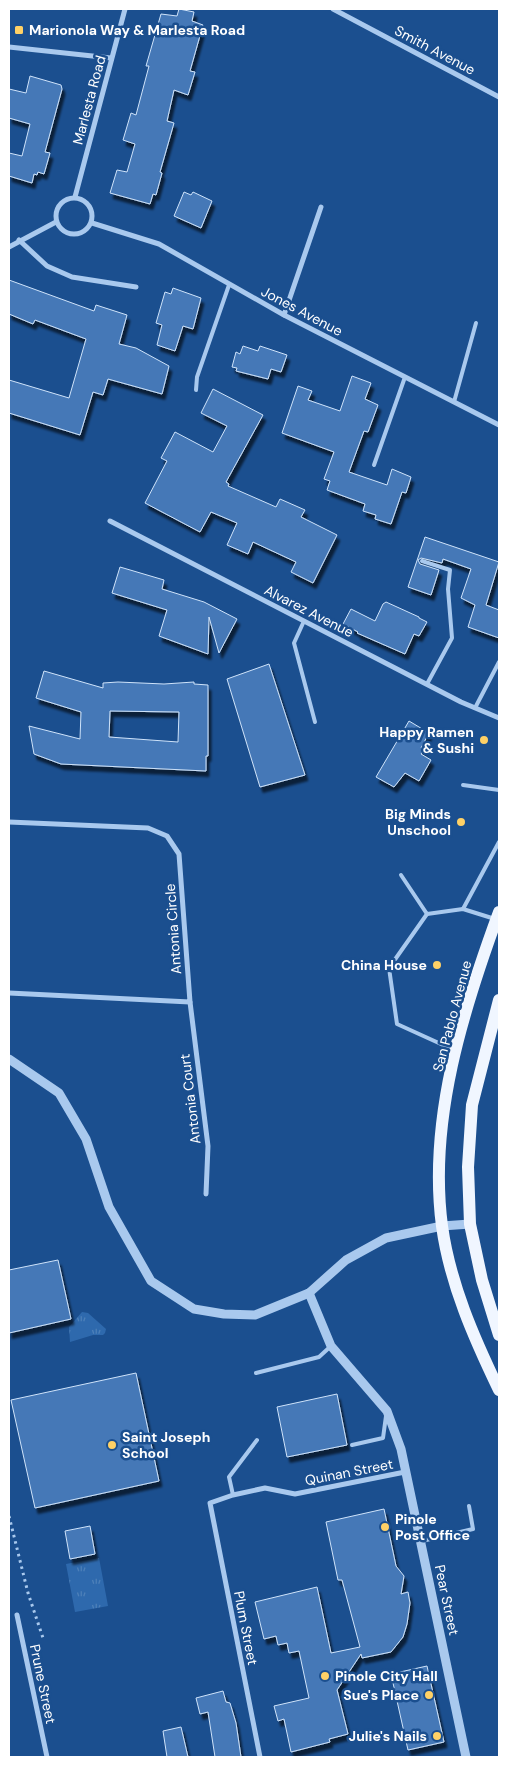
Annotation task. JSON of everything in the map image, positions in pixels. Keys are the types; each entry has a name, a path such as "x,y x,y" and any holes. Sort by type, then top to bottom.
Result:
{"main road":[{"name":"San Pablo Avenue","path":"498,918 455,1051 446,1100 439,1165 442,1226 455,1286 477,1345 499,1390"},
{"path":"499,1000 472,1105 468,1167 470,1224 482,1280 499,1335"}],"street":[{"name":"Marlesta Road","path":"75,197 125,9"},
{"name":"Smith Avenue","path":"333,9 499,98"},
{"path":"9,47 112,58"},
{"path":"75,197 89,205 92,223 85,230 74,234 64,231 56,222 56,210 64,200 75,197"},
{"path":"284,315 321,207"},
{"path":"9,247 56,222"},
{"name":"Jones Avenue","path":"92,223 159,244 284,315 499,425"},
{"path":"19,240 47,266 72,277 136,287"},
{"name":"Alvarez Avenue","path":"110,521 426,684 499,718"},
{"name":"Antonia Circle","path":"9,822 148,828 167,836 179,854 190,1002"},
{"path":"9,993 190,1002"},
{"name":"Antonia Court","path":"190,1002 208,1146 206,1194"},
{"path":"9,1059 59,1093 86,1139 109,1207 151,1281 194,1308 224,1314 255,1315 309,1293 346,1260 386,1238 442,1226 470,1224"},
{"name":"Pear Street","path":"309,1293 331,1346 386,1411 401,1449 466,1757"},
{"name":"Quinan Street","path":"210,1503 233,1495 265,1488 295,1494 406,1472"},
{"name":"Plum Street","path":"210,1503 260,1757"},
{"name":"Prune Street","path":"17,1615 47,1757"}],"lane":[{"path":"196,390 197,377 229,285"},
{"path":"454,402 476,323"},
{"path":"374,465 406,377"},
{"path":"422,561 450,570 448,589 452,638 426,684"},
{"path":"304,621 294,643 315,722"},
{"path":"475,708 499,662"},
{"path":"463,785 499,790"},
{"path":"463,909 499,842"},
{"path":"401,875 427,914"},
{"path":"455,1051 397,1024 389,968 427,914 463,909 498,918"},
{"path":"256,1373 319,1357 331,1346"},
{"path":"352,1445 383,1438 386,1411"},
{"path":"233,1495 228,1477 258,1440"},
{"path":"420,1542 473,1529 469,1506"}],"path":[{"path":"9,1516 28,1594 43,1638"}],"green space":[{"path":"82,1312 88,1313 106,1329 105,1333 70,1342 69,1327"},
{"path":"99,1558 108,1606 75,1612 66,1564"}],"building":[{"path":"179,9 194,12 192,21 203,25 190,71 195,72 188,95 174,90 167,121 174,123 160,172 162,173 156,195 153,194 150,204 110,193 117,170 127,172 135,144 123,140 131,113 136,115 149,66 146,66 161,14 177,16"},
{"path":"30,76 61,85 62,89 45,152 50,153 44,174 38,172 37,175 34,174 32,183 9,176 9,153 22,156 30,124 9,118 9,89 26,93"},
{"path":"184,192 191,195 193,192 212,201 201,228 174,216"},
{"path":"9,280 94,311 96,305 127,315 119,344 136,348 169,366 162,394 108,379 103,395 93,392 80,435 9,413 9,380 69,398 86,339 35,320 33,324 9,314"},
{"path":"173,288 201,298 193,329 183,326 175,351 157,345 162,325 156,323 165,292 171,294"},
{"path":"243,346 258,351 260,346 287,355 281,372 271,369 268,379 236,371 237,368 232,367 236,352 240,354"},
{"path":"352,376 371,383 365,399 378,405 368,432 364,431 349,472 387,485 392,469 411,477 406,493 402,492 391,524 375,519 376,515 363,511 365,504 327,490 330,481 324,479 334,452 282,433 298,386 312,391 308,400 340,411"},
{"path":"213,389 263,415 226,482 229,484 228,486 276,507 280,499 305,510 301,517 337,535 313,583 291,572 296,562 253,542 248,554 227,545 237,523 211,512 200,532 145,503 167,461 161,458 175,432 213,452 227,426 201,413"},
{"path":"425,537 499,562 486,605 499,610 499,638 468,627 475,605 461,598 471,569 443,559 442,563 421,558 418,560 420,564 439,570 431,595 408,587"},
{"path":"120,567 164,580 162,589 204,602 237,619 219,653 209,617 208,654 159,636 167,610 112,593"},
{"path":"386,602 427,622 419,636 414,634 405,654 357,633 343,624 351,609 375,621 383,604"},
{"path":"269,664 305,775 260,787 227,679"},
{"path":"44,671 103,688 103,683 118,682 164,684 194,682 194,684 208,685 208,756 206,756 206,771 61,764 34,754 29,726 80,739 81,712 36,698","holes":["110,711 179,712 178,742 109,737"]},
{"path":"409,721 429,733 421,748 424,750 421,754 431,760 419,781 405,773 394,787 376,777"},
{"path":"58,1260 71,1319 9,1333 9,1270"},
{"path":"136,1373 159,1481 35,1508 11,1400"},
{"path":"337,1394 347,1445 287,1457 277,1407"},
{"path":"384,1509 396,1566 404,1576 401,1594 408,1592 410,1603 403,1637 391,1652 362,1658 361,1654 337,1690 348,1734 329,1739 330,1742 291,1752 284,1719 278,1721 274,1706 309,1698 299,1651 289,1653 287,1643 278,1645 276,1636 264,1639 255,1602 317,1587 331,1653 360,1647 342,1580 338,1580 326,1522"},
{"path":"90,1526 95,1554 70,1559 65,1531"},
{"path":"427,1666 444,1742 408,1750 391,1674"},
{"path":"223,1691 226,1702 230,1703 236,1723 241,1757 215,1757 208,1712 200,1714 196,1698"},
{"path":"181,1727 188,1757 167,1757 163,1731"}],"place":[{"name":"Marionola Way & Marlesta Road","path":"19,30"},
{"name":"Happy Ramen & Sushi","path":"484,740"},
{"name":"Big Minds Unschool","path":"461,822"},
{"name":"China House","path":"437,965"},
{"name":"Saint Joseph School","path":"112,1445"},
{"name":"Pinole Post Office","path":"385,1527"},
{"name":"Pinole City Hall","path":"325,1676"},
{"name":"Sue's Place","path":"429,1695"},
{"name":"Julie's Nails","path":"437,1736"}]}
